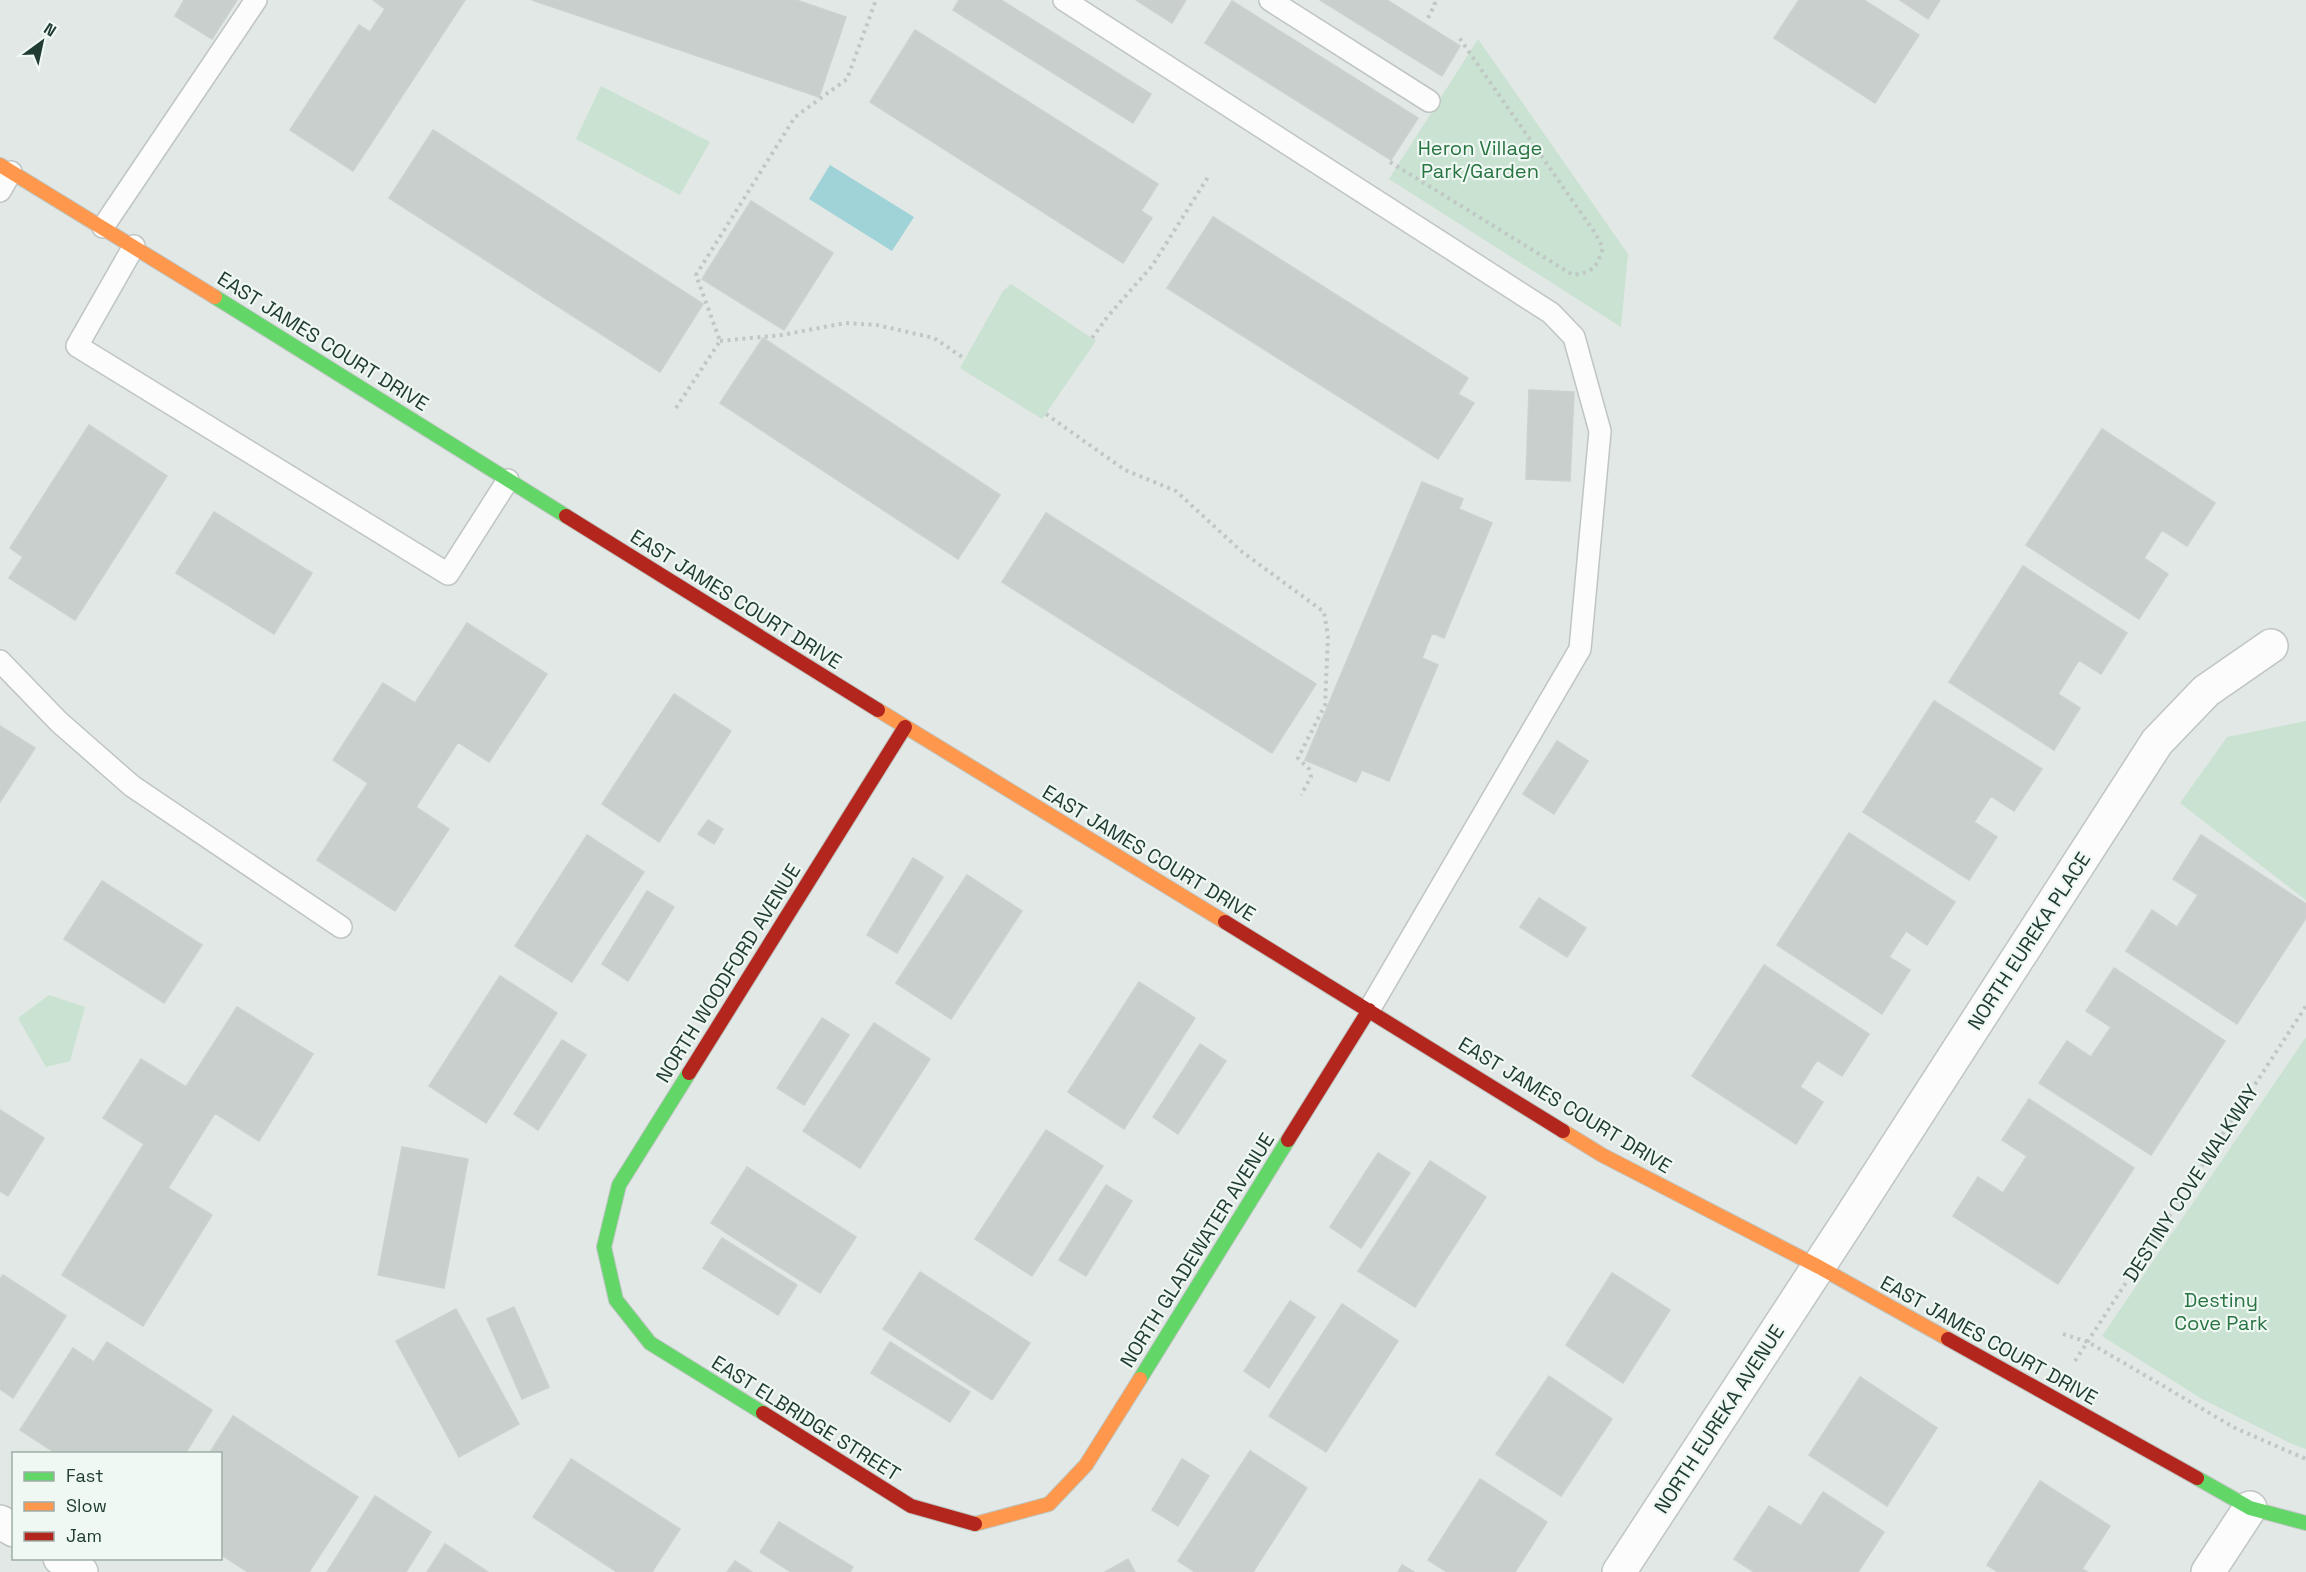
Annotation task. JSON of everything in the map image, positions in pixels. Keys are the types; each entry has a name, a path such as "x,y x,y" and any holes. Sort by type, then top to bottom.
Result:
{"street":[{"name":"EAST JAMES COURT DRIVE","path":"6,168 905,727 1602,1155 1819,1267 2250,1508 2306,1523"},
{"name":"NORTH EUREKA PLACE","path":"1819,1267 2157,742 2206,691 2271,646"},
{"name":"NORTH WOODFORD AVENUE","path":"604,1247 619,1185 905,727"},
{"name":"NORTH GLADEWATER AVENUE","path":"1049,1504 1086,1465 1369,1010"},
{"name":"EAST ELBRIDGE STREET","path":"604,1247 616,1300 650,1343 910,1506 972,1526 1049,1504"},
{"name":"NORTH EUREKA AVENUE","path":"1619,1572 1819,1267"},
{"path":"2208,1572 2250,1508"},
{"path":"63,1560 81,1572"}],"lane":[{"path":"103,227 256,0"},
{"path":"1064,0 1551,313 1574,337 1600,430 1580,649 1369,1010"},
{"path":"1270,0 1429,102"},
{"path":"0,191 6,168"},
{"path":"134,246 77,346 448,574 508,480"},
{"path":"0,661 59,722 132,786 340,927"}],"path":[{"path":"720,341 696,275 795,117 847,79 876,0"},
{"path":"1428,18 1435,4 1432,0"},
{"path":"1390,162 1573,275 1587,273 1596,267 1603,248 1595,233 1458,36"},
{"path":"1092,338 1152,266 1208,177"},
{"path":"720,341 782,335 845,323 877,326 934,338 965,359"},
{"path":"676,408 720,341"},
{"path":"1046,414 1125,470 1176,491 1241,550 1324,612 1328,636 1324,705 1298,758 1309,770 1311,777 1301,795"},
{"name":"DESTINY COVE WALKWAY","path":"2075,1361 2306,1006"},
{"path":"2063,1334 2088,1342 2235,1428 2306,1459"}],"green space":[{"name":"Heron Village Park/Garden","path":"1478,39 1628,254 1621,327 1389,179"},
{"path":"601,86 710,142 680,195 576,139"},
{"path":"1011,284 1096,341 1042,419 960,368 1003,291"},
{"path":"2306,721 2306,900 2180,803 2227,737"},
{"path":"49,995 85,1007 70,1061 46,1067 18,1018"},
{"name":"Destiny Cove Park","path":"2306,1037 2306,1449 2202,1399 2102,1336"}],"water":[{"path":"830,165 914,217 892,251 809,199"}],"building":[{"path":"184,0 237,0 212,39 175,16"},
{"path":"373,0 465,0 353,171 290,130 359,25 370,32 385,9"},
{"path":"532,0 796,0 846,17 819,97"},
{"path":"959,0 1001,0 1151,94 1133,123 953,10"},
{"path":"1136,0 1186,0 1172,23"},
{"path":"1320,0 1387,0 1460,46 1442,76"},
{"path":"1799,0 1864,0 1919,35 1875,103 1774,38"},
{"path":"1900,0 1940,0 1928,19"},
{"path":"1232,1 1418,118 1391,160 1205,43"},
{"path":"915,30 1158,184 1141,211 1152,218 1123,263 870,102"},
{"path":"433,130 703,304 660,372 389,198"},
{"path":"751,201 833,253 784,330 702,279"},
{"path":"1213,217 1468,378 1458,394 1474,403 1438,459 1167,288"},
{"path":"763,338 1000,495 958,559 720,403"},
{"path":"1529,390 1574,392 1570,481 1526,479"},
{"path":"89,425 167,476 75,620 9,578 23,557 10,548"},
{"path":"2102,429 2215,503 2187,546 2162,530 2144,558 2168,574 2139,619 2026,545"},
{"path":"1422,482 1463,499 1459,509 1492,523 1444,638 1432,633 1422,658 1438,665 1389,781 1362,770 1356,782 1305,760"},
{"path":"214,512 312,573 274,634 176,573"},
{"path":"1046,513 1316,684 1272,753 1002,582"},
{"path":"2023,566 2127,633 2101,674 2079,660 2058,694 2080,708 2054,750 1949,682"},
{"path":"467,623 547,674 489,762 458,742 416,807 449,829 395,911 317,860 368,783 333,760 383,683 415,703"},
{"path":"674,694 731,731 659,842 602,804"},
{"path":"1934,701 2042,769 2014,811 1991,796 1974,822 1997,837 1969,880 1863,812"},
{"path":"0,726 35,748 0,802"},
{"path":"1557,741 1588,761 1554,814 1523,794"},
{"path":"708,820 723,829 714,844 698,834"},
{"path":"1849,833 1955,902 1927,945 1906,931 1889,957 1910,970 1882,1014 1777,945"},
{"path":"587,835 644,872 572,982 515,946"},
{"path":"2201,835 2306,904 2306,918 2237,1024 2126,951 2152,910 2177,927 2198,895 2173,879"},
{"path":"913,858 943,877 897,953 867,935"},
{"path":"967,875 1022,911 951,1019 896,983"},
{"path":"102,881 202,945 164,1003 64,939"},
{"path":"647,891 674,907 628,981 602,964"},
{"path":"1539,898 1586,928 1567,957 1520,927"},
{"path":"1764,965 1869,1034 1842,1076 1817,1060 1800,1087 1823,1102 1796,1144 1692,1076"},
{"path":"2114,968 2225,1041 2151,1155 2039,1083 2067,1041 2091,1057 2111,1027 2086,1011"},
{"path":"500,976 557,1013 486,1123 429,1086"},
{"path":"1139,982 1195,1018 1124,1129 1068,1092"},
{"path":"237,1007 313,1054 259,1141 215,1113 168,1188 212,1215 143,1326 62,1275 144,1144 103,1118 141,1059 186,1087"},
{"path":"822,1018 849,1035 804,1105 777,1088"},
{"path":"874,1023 930,1059 860,1168 803,1131"},
{"path":"562,1040 586,1055 538,1130 514,1114"},
{"path":"1200,1044 1226,1061 1178,1134 1153,1117"},
{"path":"2029,1099 2134,1168 2058,1284 1953,1216 1978,1177 2003,1193 2027,1156 2002,1140"},
{"path":"0,1110 44,1138 8,1196 0,1191"},
{"path":"1046,1130 1103,1166 1032,1276 975,1239"},
{"path":"402,1147 468,1159 444,1288 378,1275"},
{"path":"1378,1153 1410,1173 1361,1248 1330,1227"},
{"path":"1430,1161 1486,1197 1415,1307 1358,1271"},
{"path":"747,1167 856,1237 820,1293 711,1223"},
{"path":"1106,1185 1132,1201 1086,1276 1059,1260"},
{"path":"722,1238 797,1285 778,1315 703,1268"},
{"path":"920,1272 1030,1343 992,1400 883,1329"},
{"path":"1612,1273 1670,1310 1623,1383 1566,1345"},
{"path":"3,1275 66,1316 13,1398 0,1389 0,1279"},
{"path":"1290,1301 1315,1317 1269,1388 1244,1371"},
{"path":"1342,1304 1398,1341 1326,1452 1269,1416"},
{"path":"514,1307 549,1387 522,1399 487,1319"},
{"path":"456,1309 519,1424 459,1457 396,1341"},
{"path":"107,1342 212,1410 186,1452 54,1452 20,1430 73,1348 94,1362"},
{"path":"890,1342 970,1392 950,1422 871,1373"},
{"path":"1549,1376 1612,1419 1561,1496 1496,1454"},
{"path":"1860,1377 1937,1428 1887,1506 1809,1455"},
{"path":"233,1416 358,1497 309,1572 248,1572 222,1555 222,1452 210,1452"},
{"path":"1250,1451 1307,1488 1253,1572 1195,1572 1178,1561"},
{"path":"571,1459 680,1529 652,1572 617,1572 533,1517"},
{"path":"1182,1459 1209,1476 1178,1526 1152,1510"},
{"path":"1480,1479 1547,1522 1515,1572 1447,1572 1428,1560"},
{"path":"2040,1481 2110,1526 2082,1569 2088,1572 1998,1572 1987,1565"},
{"path":"1823,1492 1884,1532 1858,1572 1754,1572 1734,1559 1769,1506 1801,1526"},
{"path":"375,1496 431,1532 406,1572 327,1572"},
{"path":"779,1522 853,1567 850,1572 791,1572 760,1552"},
{"path":"445,1544 488,1572 427,1572"},
{"path":"1128,1559 1135,1572 1105,1572"},
{"path":"735,1561 752,1572 727,1572"},
{"path":"1402,1565 1414,1572 1398,1572"}],"traffic: fast":[{"path":"215,297 566,516"},
{"path":"689,1073 619,1185 604,1247 616,1300 650,1343 763,1413"},
{"path":"1140,1379 1288,1140"},
{"path":"2197,1478 2250,1508 2306,1523"}],"traffic: slow":[{"path":"0,165 215,297"},
{"path":"878,710 1225,922"},
{"path":"1563,1131 1602,1155 1819,1267 1948,1339"},
{"path":"975,1524 1049,1504 1086,1465 1140,1379"}],"traffic: jam":[{"path":"566,516 878,710"},
{"path":"689,1073 905,727"},
{"path":"1225,922 1563,1131"},
{"path":"1288,1140 1369,1010"},
{"path":"1948,1339 2197,1478"},
{"path":"763,1413 911,1506 975,1524"}]}
